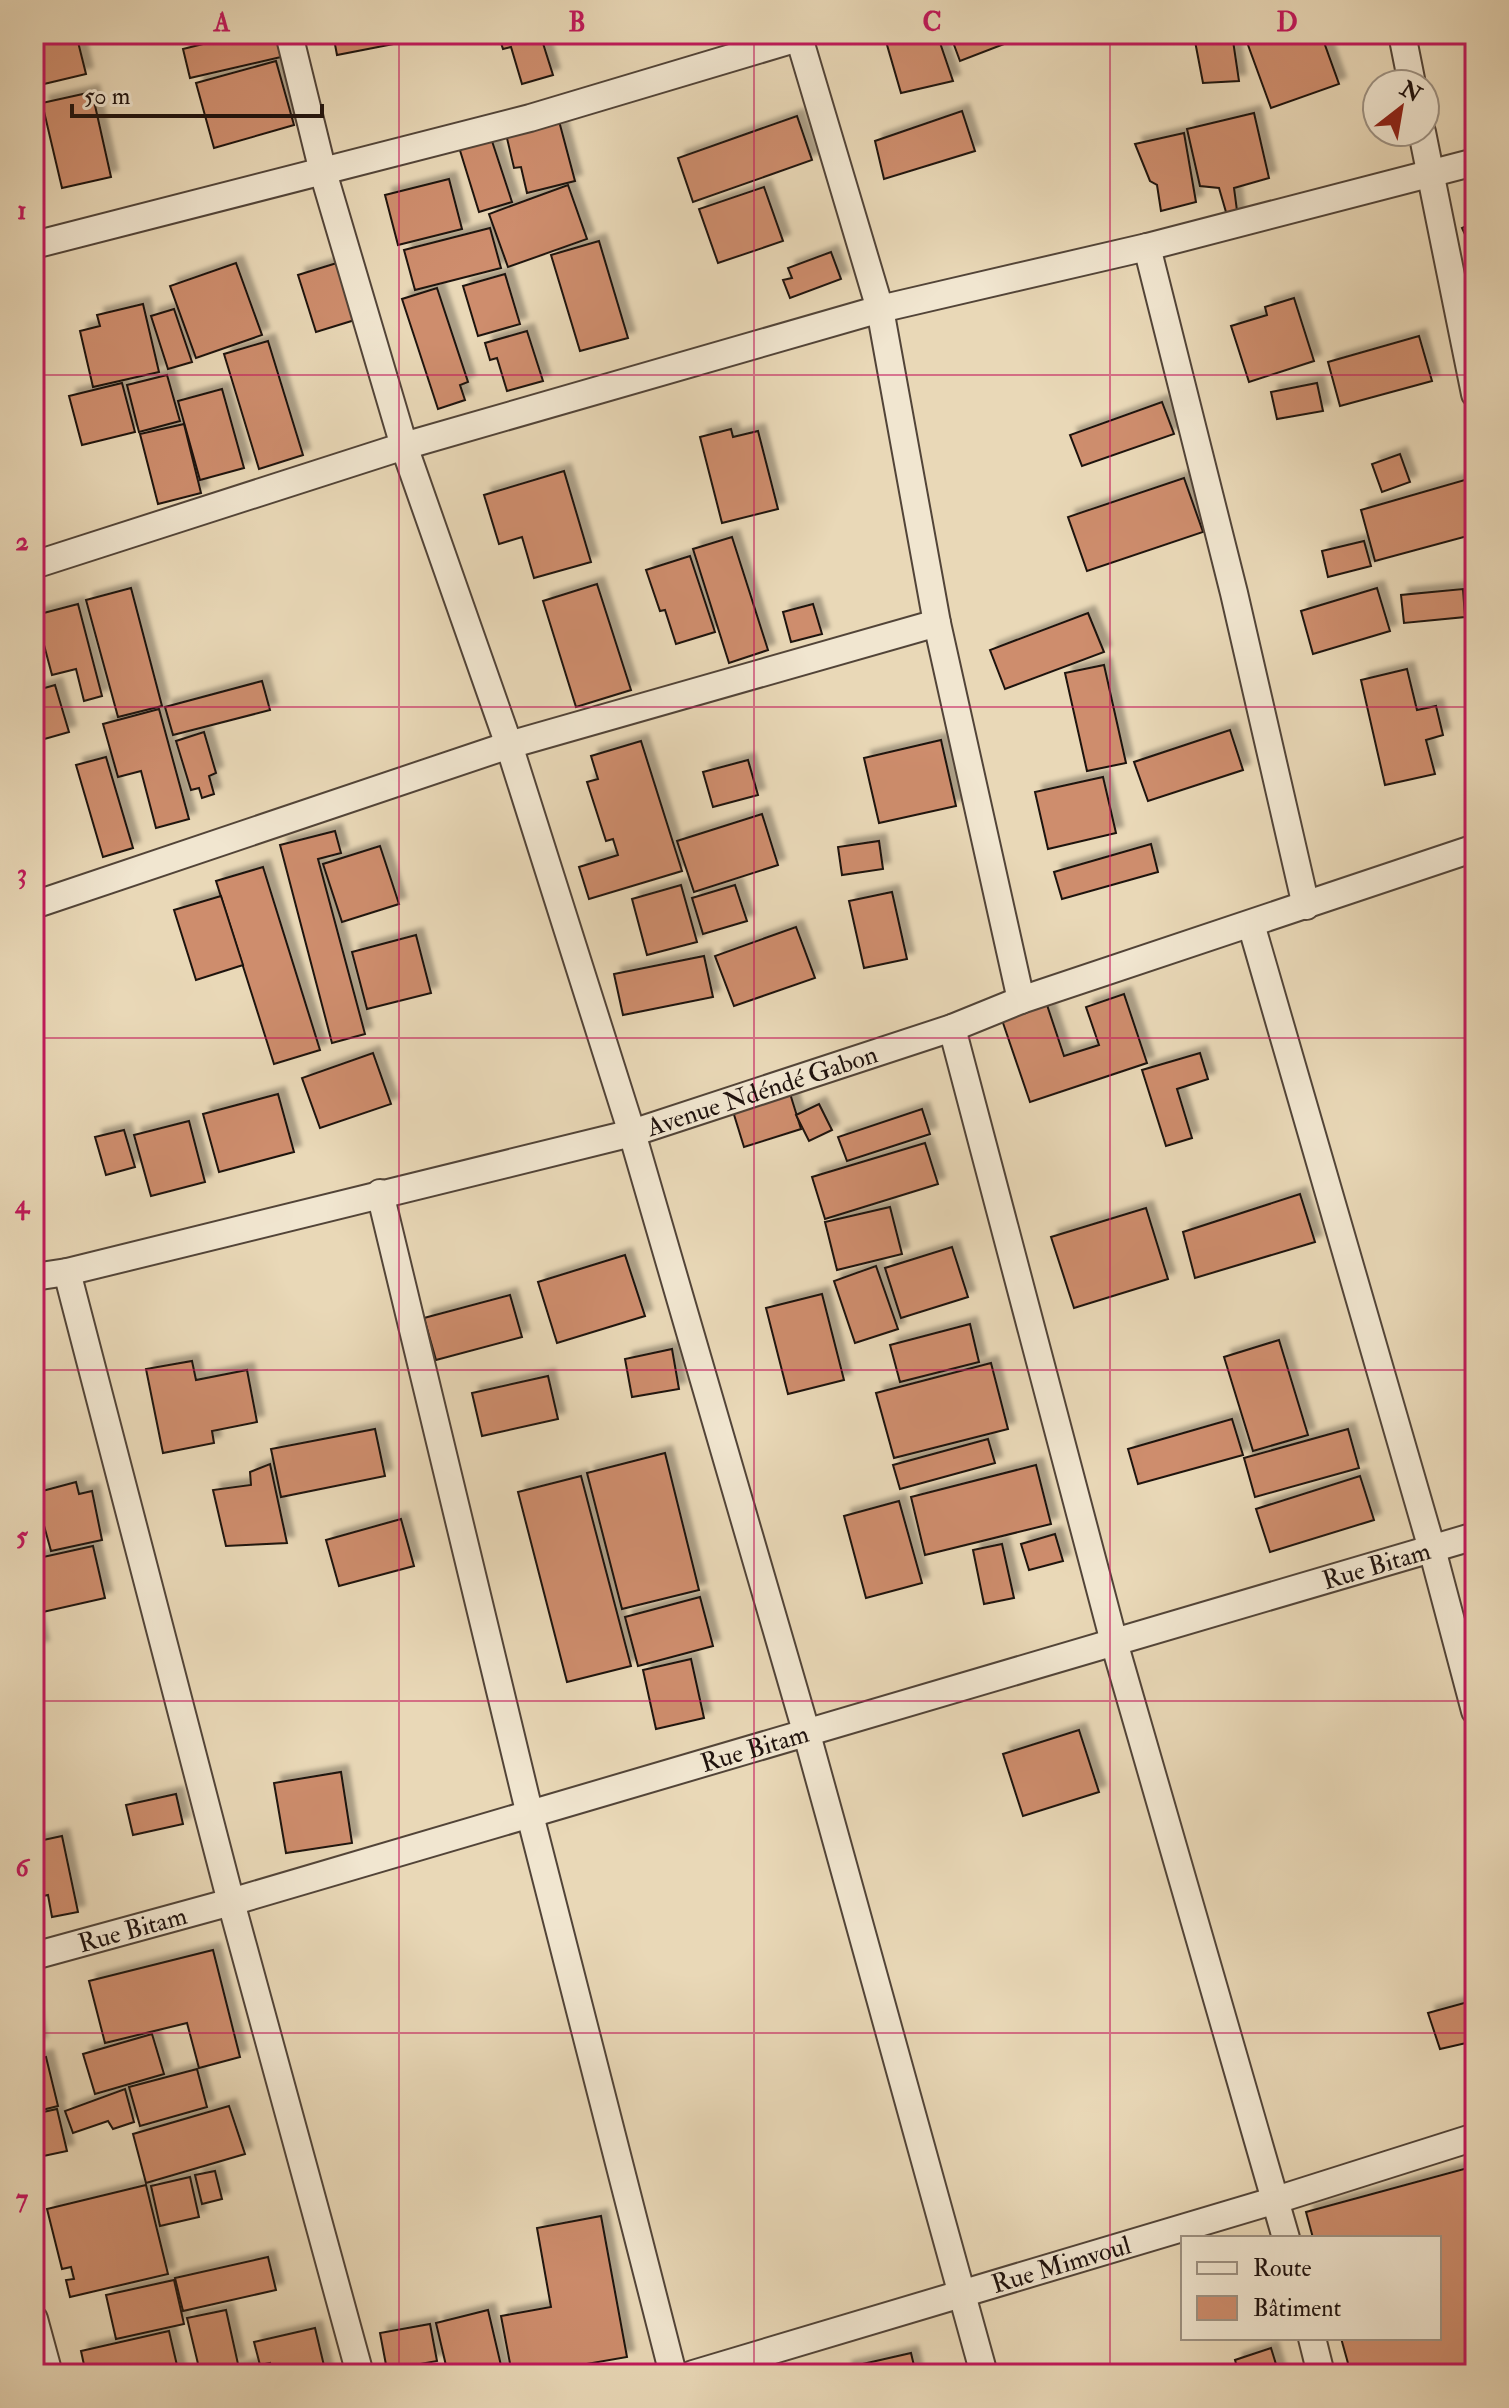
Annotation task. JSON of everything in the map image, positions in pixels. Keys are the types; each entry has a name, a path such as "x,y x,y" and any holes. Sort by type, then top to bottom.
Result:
{"street":[{"path":"289,34 323,172 404,446 509,745 632,1133 806,1731 984,2374"},
{"path":"1402,34 1409,68"},
{"path":"34,245 530,118 798,36 880,309 937,623 1021,1000"},
{"path":"1425,148 1475,394"},
{"path":"34,565 404,446 880,309 1147,247 1475,162"},
{"path":"1147,247 1234,593 1306,906"},
{"path":"34,905 509,745 937,623"},
{"name":"Avenue Ndéndé Gabon","path":"34,1277 67,1272 632,1133 952,1028 1021,1000 1475,848"},
{"path":"1251,924 1432,1549 1475,1711"},
{"path":"952,1028 1114,1642 1285,2236"},
{"path":"380,1193 530,1815 673,2374"},
{"path":"67,1272 231,1902 360,2374"},
{"name":"Rue Bitam","path":"34,1956 530,1815 806,1731 1475,1536"},
{"name":"Rue Mimvoul","path":"693,2374 1276,2200 1475,2137"},
{"path":"34,2319 49,2374"},
{"path":"1312,2340 1321,2374"}],"building":[{"path":"34,34 76,34 86,74 44,84"},
{"path":"191,34 228,34 194,44"},
{"path":"243,34 275,34 281,57 190,78 183,49"},
{"path":"333,34 440,34 440,35 337,55"},
{"path":"498,34 540,34 553,75 522,84 511,47 503,49"},
{"path":"896,34 937,34 953,81 901,93 885,38"},
{"path":"950,34 1030,34 960,61"},
{"path":"1232,34 1239,81 1203,83 1194,36"},
{"path":"1244,34 1321,34 1339,84 1271,108"},
{"path":"276,61 294,125 214,148 196,83"},
{"path":"92,92 111,177 62,188 42,103"},
{"path":"962,111 975,151 884,179 875,141"},
{"path":"1254,113 1269,178 1234,188 1238,218 1228,219 1219,188 1200,186 1187,129"},
{"path":"797,116 812,160 693,202 678,158"},
{"path":"559,121 575,181 527,193 521,167 514,168 506,134"},
{"path":"1184,133 1196,202 1161,211 1157,185 1150,181 1135,144"},
{"path":"490,135 512,202 479,212 458,144"},
{"path":"449,179 462,229 398,245 385,195"},
{"path":"568,185 587,239 508,267 489,214"},
{"path":"764,187 783,241 718,263 699,209"},
{"path":"1475,222 1475,256 1462,228"},
{"path":"490,228 501,268 415,290 404,250"},
{"path":"599,241 628,338 580,351 551,255"},
{"path":"831,252 841,279 790,298 783,280 792,278 788,268"},
{"path":"340,262 358,319 316,332 298,275"},
{"path":"236,263 262,335 196,358 170,286"},
{"path":"505,274 520,324 478,336 463,286"},
{"path":"437,288 468,382 460,385 465,400 438,409 402,299"},
{"path":"1294,298 1314,361 1249,382 1231,326 1267,315 1265,307"},
{"path":"143,304 159,372 93,387 80,331 100,326 97,315"},
{"path":"174,309 192,362 168,369 151,316"},
{"path":"527,331 543,381 507,391 497,358 490,360 485,343"},
{"path":"1419,336 1432,381 1340,406 1328,362"},
{"path":"268,341 303,455 259,469 224,354"},
{"path":"167,375 180,421 139,432 127,385"},
{"path":"122,383 135,432 82,445 69,396"},
{"path":"1317,383 1323,411 1277,419 1271,392"},
{"path":"222,389 244,468 200,480 178,401"},
{"path":"1162,402 1174,434 1082,466 1070,435"},
{"path":"184,424 201,493 158,504 140,434"},
{"path":"731,429 733,437 758,431 778,509 722,523 700,437"},
{"path":"1400,454 1410,482 1382,492 1372,464"},
{"path":"564,471 591,562 534,578 522,537 499,544 484,495"},
{"path":"1475,477 1475,534 1375,561 1361,510"},
{"path":"1184,478 1203,532 1087,571 1068,517"},
{"path":"732,537 768,650 729,663 693,549"},
{"path":"1364,541 1371,566 1328,577 1322,551"},
{"path":"690,556 715,632 676,644 665,610 660,611 646,570"},
{"path":"597,584 631,690 576,707 543,601"},
{"path":"131,588 162,706 118,717 86,600"},
{"path":"1377,588 1390,631 1313,654 1301,611"},
{"path":"1463,589 1465,617 1404,623 1401,595"},
{"path":"78,604 102,696 84,701 76,669 52,675 36,615"},
{"path":"813,604 822,634 791,642 783,612"},
{"path":"1088,613 1104,652 1005,689 990,650"},
{"path":"1104,665 1126,763 1087,771 1065,673"},
{"path":"1407,669 1417,710 1436,706 1443,735 1426,740 1435,774 1385,785 1361,680"},
{"path":"262,681 270,710 173,735 165,707"},
{"path":"55,685 69,732 34,742 34,691"},
{"path":"159,709 189,819 156,828 141,771 118,777 103,724"},
{"path":"1230,730 1243,770 1148,801 1134,762"},
{"path":"204,732 216,773 209,776 214,794 202,798 199,788 191,790 176,741"},
{"path":"941,740 956,806 879,823 864,758"},
{"path":"641,741 682,871 589,899 579,867 618,855 613,839 606,841 587,782 598,779 591,756"},
{"path":"106,757 133,848 103,857 76,765"},
{"path":"748,760 758,795 713,807 703,772"},
{"path":"1103,777 1116,833 1048,849 1035,792"},
{"path":"762,814 778,865 694,892 677,841"},
{"path":"335,831 341,853 318,859 365,1034 332,1043 280,845"},
{"path":"879,841 883,869 842,875 838,847"},
{"path":"1151,844 1158,872 1062,899 1054,872"},
{"path":"380,846 399,904 342,922 323,864"},
{"path":"263,867 320,1050 274,1064 216,881"},
{"path":"681,885 697,942 647,955 632,899"},
{"path":"735,885 747,921 703,934 692,898"},
{"path":"892,892 907,959 864,968 849,901"},
{"path":"221,896 243,965 196,980 174,910"},
{"path":"796,927 815,978 734,1006 715,956"},
{"path":"416,935 431,993 367,1009 352,952"},
{"path":"704,956 713,997 623,1015 614,974"},
{"path":"1124,994 1147,1063 1030,1102 1002,1020 1047,1005 1064,1056 1099,1045 1086,1007"},
{"path":"373,1053 391,1104 320,1128 302,1078"},
{"path":"1200,1053 1208,1079 1177,1089 1192,1138 1166,1146 1142,1070"},
{"path":"788,1087 801,1129 744,1147 731,1105"},
{"path":"278,1094 294,1152 219,1172 203,1114"},
{"path":"819,1104 832,1130 809,1141 796,1115"},
{"path":"922,1109 930,1134 847,1161 838,1137"},
{"path":"189,1121 205,1182 151,1196 134,1135"},
{"path":"124,1130 135,1167 106,1175 95,1137"},
{"path":"925,1143 938,1184 825,1219 812,1177"},
{"path":"1300,1194 1315,1242 1195,1278 1183,1232"},
{"path":"890,1207 902,1254 837,1270 825,1222"},
{"path":"1146,1208 1168,1279 1074,1308 1051,1237"},
{"path":"952,1247 968,1297 901,1318 885,1268"},
{"path":"625,1255 645,1316 557,1343 538,1282"},
{"path":"876,1266 898,1329 855,1343 834,1281"},
{"path":"822,1294 844,1380 788,1394 766,1308"},
{"path":"510,1295 522,1337 436,1360 424,1318"},
{"path":"970,1324 979,1362 900,1382 890,1345"},
{"path":"1279,1340 1308,1435 1253,1451 1224,1357"},
{"path":"672,1349 679,1389 632,1397 625,1359"},
{"path":"192,1361 196,1380 247,1370 257,1422 212,1431 214,1443 163,1453 146,1369"},
{"path":"991,1363 1008,1429 894,1458 876,1393"},
{"path":"548,1376 558,1419 482,1436 472,1393"},
{"path":"1232,1419 1243,1455 1138,1484 1128,1449"},
{"path":"375,1429 385,1476 281,1497 271,1449"},
{"path":"1348,1429 1359,1468 1255,1497 1244,1458"},
{"path":"988,1439 995,1463 900,1489 893,1465"},
{"path":"665,1453 699,1590 622,1609 587,1473"},
{"path":"270,1464 287,1543 226,1546 213,1490 251,1485 250,1472"},
{"path":"1036,1465 1051,1524 925,1555 911,1497"},
{"path":"581,1476 631,1666 567,1682 518,1492"},
{"path":"1360,1476 1374,1520 1270,1552 1256,1509"},
{"path":"76,1482 79,1494 92,1491 102,1540 51,1551 35,1493"},
{"path":"899,1501 922,1583 866,1598 844,1516"},
{"path":"401,1519 414,1566 339,1586 326,1540"},
{"path":"1055,1534 1063,1561 1029,1570 1021,1544"},
{"path":"1002,1544 1014,1598 984,1604 973,1550"},
{"path":"93,1546 105,1598 34,1614 34,1559"},
{"path":"700,1597 713,1646 638,1666 625,1617"},
{"path":"34,1614 42,1647 34,1649"},
{"path":"691,1659 704,1718 656,1729 643,1670"},
{"path":"1079,1730 1099,1792 1023,1816 1003,1754"},
{"path":"341,1772 352,1843 286,1853 274,1783"},
{"path":"176,1794 183,1824 133,1835 126,1805"},
{"path":"62,1836 78,1912 52,1917 48,1895 34,1898 34,1842"},
{"path":"213,1950 240,2057 199,2068 187,2023 105,2043 89,1981"},
{"path":"1475,2000 1475,2041 1440,2049 1428,2013"},
{"path":"34,2016 40,2044 34,2045"},
{"path":"152,2034 164,2074 95,2094 83,2054"},
{"path":"46,2057 58,2106 34,2112 34,2060"},
{"path":"197,2069 207,2107 140,2126 129,2087"},
{"path":"125,2089 134,2122 113,2129 108,2121 73,2133 65,2111"},
{"path":"229,2106 245,2154 146,2183 133,2134"},
{"path":"57,2109 67,2151 34,2158 34,2114"},
{"path":"1475,2166 1475,2374 1351,2374 1342,2340 1441,2340 1441,2236 1312,2236 1306,2212"},
{"path":"215,2171 222,2199 202,2204 195,2175"},
{"path":"190,2177 199,2217 160,2226 151,2186"},
{"path":"146,2185 168,2274 70,2297 66,2280 74,2279 71,2267 62,2269 47,2209"},
{"path":"601,2216 627,2357 529,2374 512,2374 501,2316 551,2307 537,2228"},
{"path":"268,2257 276,2290 183,2311 175,2278"},
{"path":"174,2280 184,2324 116,2339 106,2295"},
{"path":"226,2310 238,2364 200,2372 187,2318"},
{"path":"488,2310 503,2374 448,2374 436,2323"},
{"path":"430,2324 437,2361 387,2370 380,2333"},
{"path":"315,2328 326,2374 272,2374 270,2363 260,2365 254,2342"},
{"path":"169,2331 179,2374 86,2374 81,2351"},
{"path":"1271,2348 1279,2374 1239,2374 1235,2360"},
{"path":"911,2353 916,2374 846,2374 845,2368"},
{"path":"252,2366 254,2374 217,2374"}]}
